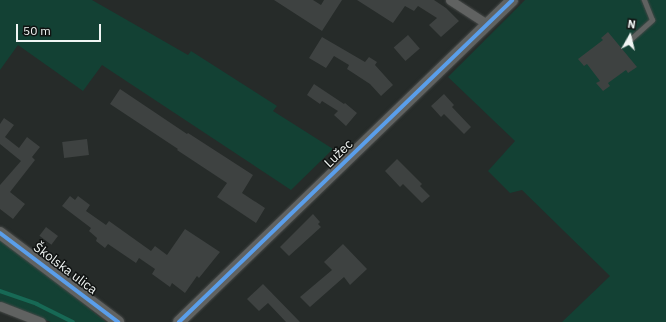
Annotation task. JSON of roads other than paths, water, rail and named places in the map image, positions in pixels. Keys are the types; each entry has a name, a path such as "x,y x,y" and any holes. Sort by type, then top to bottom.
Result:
{"street":[{"path":"450,0 487,24"},
{"name":"Lužec","path":"179,322 512,0"},
{"name":"Školska ulica","path":"0,232 118,322"},
{"path":"0,306 41,322"}],"lane":[{"path":"632,38 652,20 644,0"}],"waterway":[{"path":"0,291 37,304 73,322"}]}
